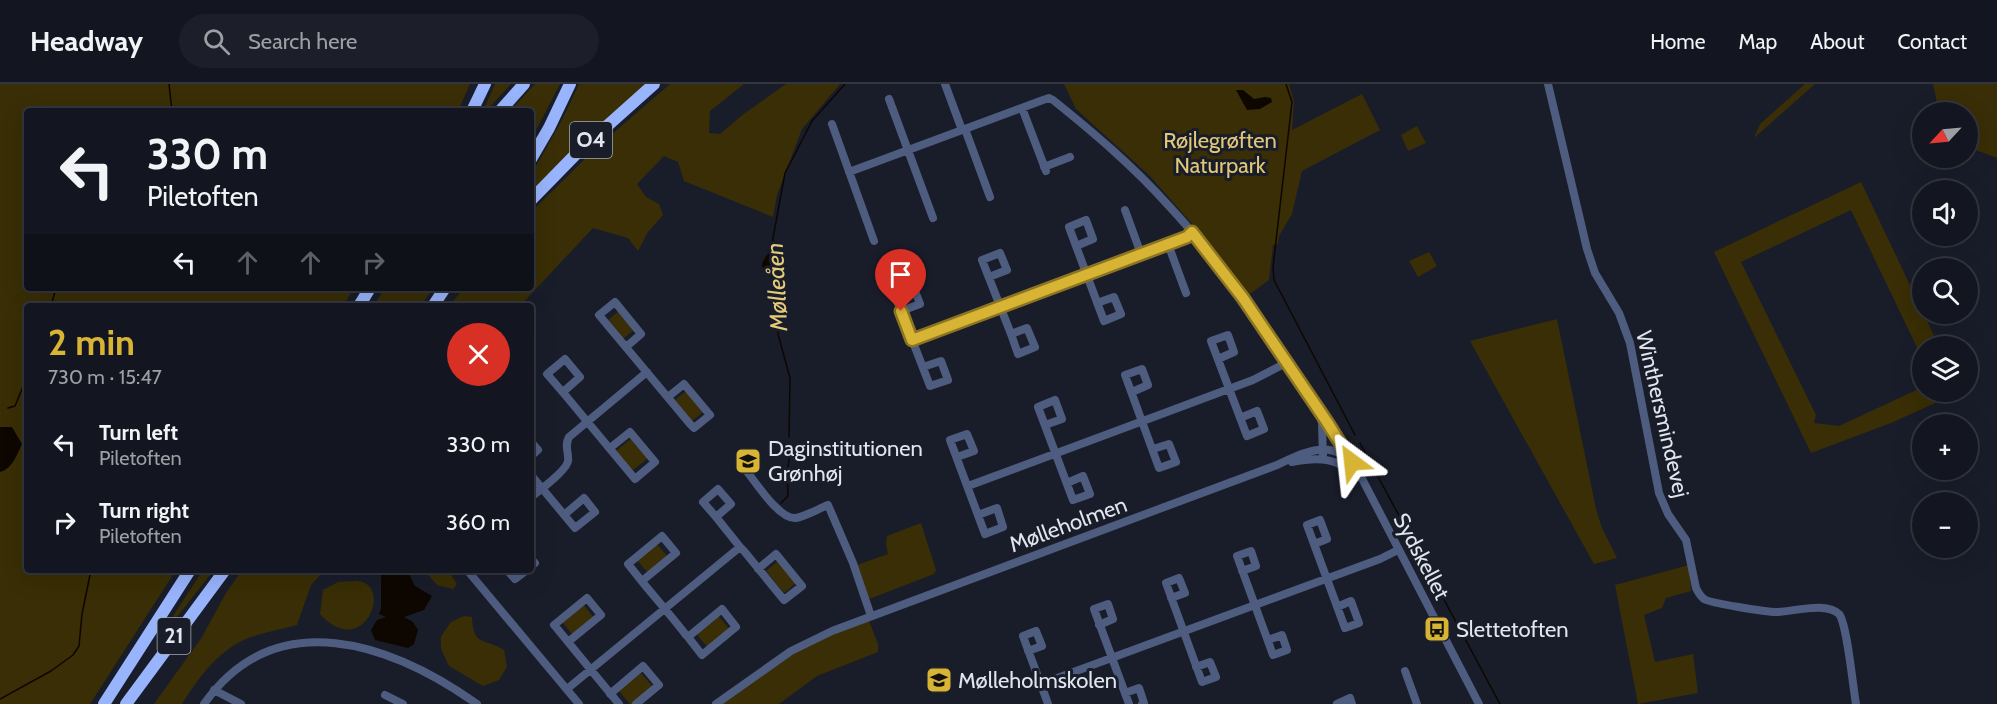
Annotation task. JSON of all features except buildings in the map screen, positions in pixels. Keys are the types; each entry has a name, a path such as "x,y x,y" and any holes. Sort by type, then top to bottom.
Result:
{"highway":[{"path":"473,108 485,84"},
{"path":"503,108 524,84"},
{"path":"534,153 570,84"},
{"name":"O4","path":"534,197 578,152 654,84"},
{"name":"21","path":"104,704 188,573"},
{"name":"21","path":"126,704 223,573"}],"street":[{"path":"945,84 990,197"},
{"name":"Winthersmindevej","path":"1548,84 1587,249 1595,273 1626,328 1659,493 1668,514 1686,540 1696,588 1699,594 1709,601 1761,611 1819,608 1833,610 1839,614 1844,627 1856,704"},
{"name":"Sydskellet","path":"1022,108 1049,98 1108,145 1192,232 1232,284 1349,455 1478,704"},
{"path":"889,99 933,218"},
{"path":"849,172 1022,108 1045,169 1070,157"},
{"path":"832,124 874,241"},
{"path":"1125,210 1141,254"},
{"path":"912,340 1187,237 1192,232"},
{"path":"1168,244 1186,293"},
{"path":"1076,246 1097,303"},
{"path":"989,277 1011,334"},
{"path":"626,347 641,334 615,302 599,315 694,428 710,415 684,384 668,397"},
{"path":"901,311 922,367"},
{"path":"1218,358 1240,418"},
{"path":"968,486 1253,380 1286,363"},
{"path":"534,495 565,467 568,460 567,441 647,372"},
{"path":"563,392 635,479 655,462 630,432 610,448"},
{"path":"1132,392 1153,449"},
{"name":"Sydskellet","path":"1319,412 1322,423 1323,454 1350,470 1366,489"},
{"path":"1045,425 1066,483"},
{"path":"1323,454 1338,453 1352,462"},
{"name":"Mølleholmen","path":"716,704 791,651 832,631 1277,465 1323,454"},
{"path":"957,458 978,515"},
{"path":"745,469 776,509 788,517 795,518 828,505 853,563 871,616"},
{"path":"534,479 564,515"},
{"path":"716,517 758,569 784,600 802,586 776,554 758,569"},
{"path":"642,581 676,553 662,536 628,564 664,609 702,655 736,627 722,609 688,637"},
{"path":"1314,544 1337,607"},
{"path":"567,689 740,547"},
{"path":"1041,684 1255,606 1398,550"},
{"path":"1242,571 1268,640"},
{"path":"470,573 579,704"},
{"path":"510,573 515,579 522,573"},
{"path":"568,642 601,615 587,598 554,625 619,704"},
{"path":"1171,598 1196,667"},
{"path":"1100,625 1129,704"},
{"path":"204,704 226,676 257,655 291,644 315,641 340,643 375,651 407,663 444,682 477,704"},
{"path":"1028,651 1048,704"},
{"path":"610,694 644,666 659,685 636,704"},
{"path":"1405,671 1417,704"},
{"path":"1125,693 1139,688 1144,703 1142,704"},
{"path":"214,690 241,704"},
{"path":"385,695 403,704"},
{"path":"1337,704 1350,698 1352,704"}],"green space":[{"path":"0,84 470,84 459,108 24,108 24,291 352,291 345,303 24,303 24,573 174,573 90,704 0,704"},
{"path":"495,84 511,84 489,108 484,108"},
{"path":"535,84 560,84 534,134 534,108 513,108"},
{"path":"579,84 647,84 534,190 534,170"},
{"path":"670,84 744,84 710,111 709,133 720,134 786,84 840,84 802,129 777,195 773,217 684,181 678,162 664,156 637,184 646,197 659,204 663,215 648,232 638,251 628,238 593,228 523,303 452,303 462,291 534,291 534,209 596,148"},
{"name":"Røjlegrøften Naturpark","path":"1064,84 1289,84 1294,102 1292,130 1362,94 1380,130 1302,171 1292,214 1279,236 1278,244 1273,245 1269,280 1247,296 1207,241 1150,176 1076,109"},
{"path":"1805,84 1815,84 1754,138 1760,124"},
{"path":"1933,84 1997,84 1997,158 1978,151 1978,102 1937,102"},
{"path":"1417,126 1426,143 1408,151 1401,135"},
{"path":"1861,182 1912,289 1912,324 1929,324 1934,336 1912,337 1851,210 1741,262 1816,415 1814,423 1839,426 1912,392 1912,402 1938,402 1891,423 1811,453 1714,252"},
{"path":"1429,252 1437,266 1418,277 1409,261"},
{"path":"383,291 432,291 422,303 375,303"},
{"path":"620,310 635,329 623,339 608,320"},
{"path":"1557,319 1596,509 1602,528 1617,558 1594,564 1470,341"},
{"path":"686,391 703,412 692,421 675,400"},
{"path":"632,438 648,458 632,471 616,451"},
{"path":"921,523 936,570 934,574 869,599 857,565 888,554 887,536"},
{"path":"656,543 668,557 648,573 636,559"},
{"path":"778,561 796,583 784,593 766,571"},
{"path":"1689,565 1691,591 1666,598 1662,608 1644,615 1655,662 1693,654 1698,693 1638,704 1615,585"},
{"path":"201,573 212,573 176,618 173,616"},
{"path":"240,573 327,573 320,575 311,585 297,625 251,637 230,648 203,674 182,704 154,704 202,637"},
{"path":"427,573 450,573 457,584 453,589 437,585"},
{"path":"338,582 362,582 370,588 374,597 373,608 368,618 359,626 348,630 335,626 320,614 323,590"},
{"path":"583,604 594,618 573,635 562,622"},
{"path":"716,613 731,631 709,649 694,631"},
{"path":"464,616 472,617 475,633 481,640 504,650 507,667 499,680 483,686 449,666 441,649 441,637 451,622"},
{"path":"869,621 878,644 878,652 817,676 779,704 722,704 799,650 836,632"},
{"path":"641,673 653,687 630,704 619,691"}],"shaded area":[{"path":"1236,90 1243,90 1254,99 1271,98 1272,102 1260,109 1247,110"},
{"path":"771,249 774,280 762,266"},
{"path":"0,427 12,427 22,444 11,465 0,472"},
{"path":"381,573 408,573 415,586 432,596 424,610 404,617 413,622 418,630 414,644 408,648 375,640 371,630 377,620 386,617 379,614"}],"waterway":[{"path":"169,84 172,108"},
{"name":"Mølleåen","path":"771,249 785,173 812,121 845,84"},
{"path":"1286,84 1292,102 1273,267 1274,280 1355,435"},
{"name":"Mølleåen","path":"773,272 778,334 790,378 789,437"},
{"path":"52,303 55,291"},
{"path":"8,408 15,406 24,384"},
{"path":"1360,443 1500,704"},
{"path":"781,503 788,496 787,473 790,454"},
{"path":"0,699 51,671 73,655 79,646 82,614 90,573"}],"place":[{"name":"Daginstitutionen Grønhøj","path":"748,461"},
{"name":"Slettetoften","path":"1437,629"},
{"name":"Mølleholmskolen","path":"939,680"}],"route":[{"path":"901,311 912,340 1187,237 1192,232 1243,298 1352,462"}]}
